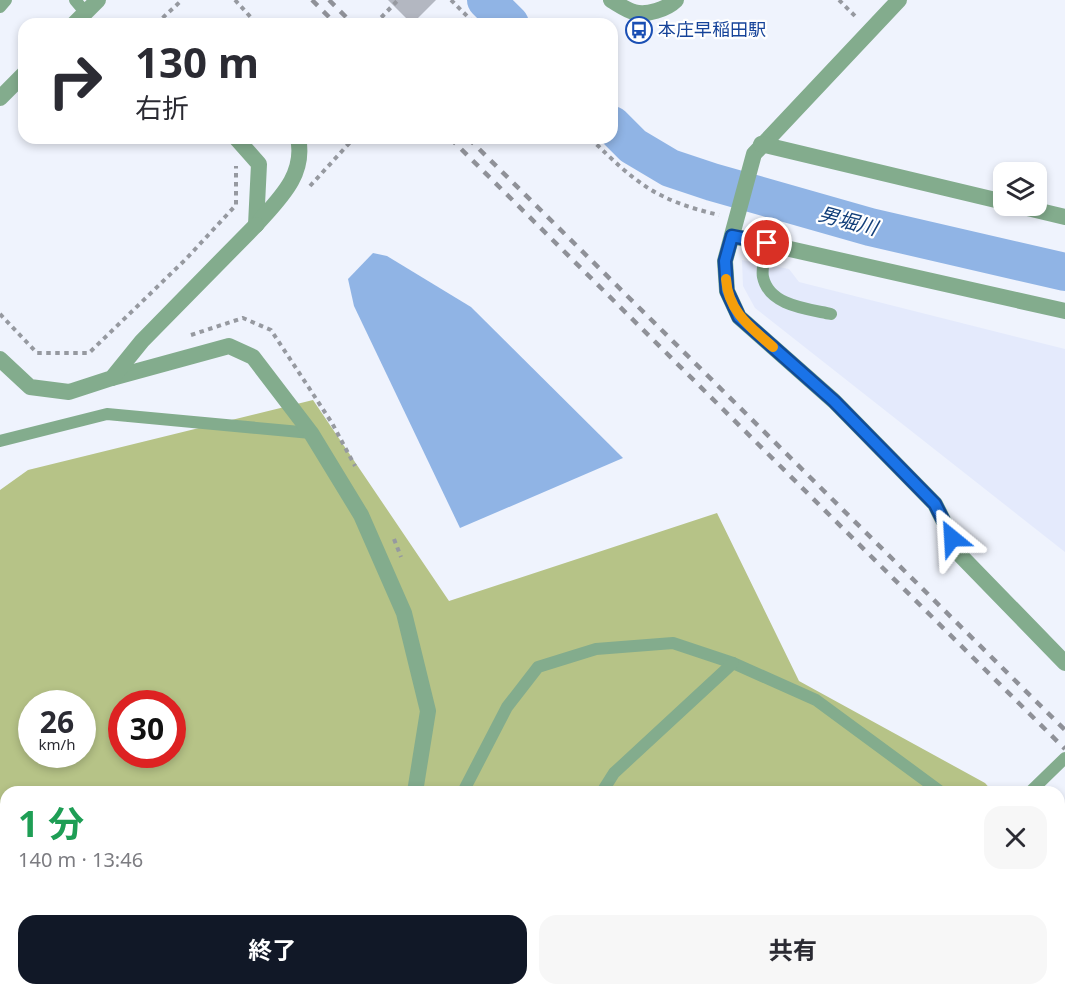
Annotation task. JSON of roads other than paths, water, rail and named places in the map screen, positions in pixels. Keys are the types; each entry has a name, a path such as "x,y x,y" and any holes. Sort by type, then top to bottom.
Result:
{"street":[{"path":"78,12 98,0"},
{"path":"611,0 634,13 653,12 676,0"},
{"path":"899,0 761,144 753,160 725,261 727,291 739,317 834,401 935,504 961,556 1065,663"},
{"path":"0,98 18,80"},
{"path":"241,144 259,164 256,225"},
{"path":"112,378 142,341 256,225 294,179 301,154 299,144"},
{"path":"761,144 993,199"},
{"path":"1047,213 1065,217"},
{"path":"736,222 767,243 1065,311"},
{"path":"0,359 30,387 69,392 229,346 253,357 311,433 361,515 404,613 428,711 416,786"}],"lane":[{"path":"0,7 6,0"},
{"path":"767,243 763,277 772,294 789,304 831,314"},
{"path":"0,441 107,414 311,433"},
{"path":"466,786 507,707 538,667 596,649 673,643 733,663 816,700 933,786"},
{"path":"606,786 615,773 733,663"},
{"path":"1036,786 1065,758"}],"water":[{"path":"373,253 387,256 471,307 623,458 460,528 354,306 348,279"}],"waterway":[{"name":"男堀川","path":"486,0 504,18"},
{"name":"男堀川","path":"618,131 633,146 670,168 712,182 870,227 1065,272"}],"railway":[{"path":"312,0 330,18"},
{"path":"329,0 347,18"},
{"path":"456,144 1065,749"},
{"path":"474,144 1065,730"}],"place":[{"name":"本庄早稲田駅","path":"639,30"}]}
